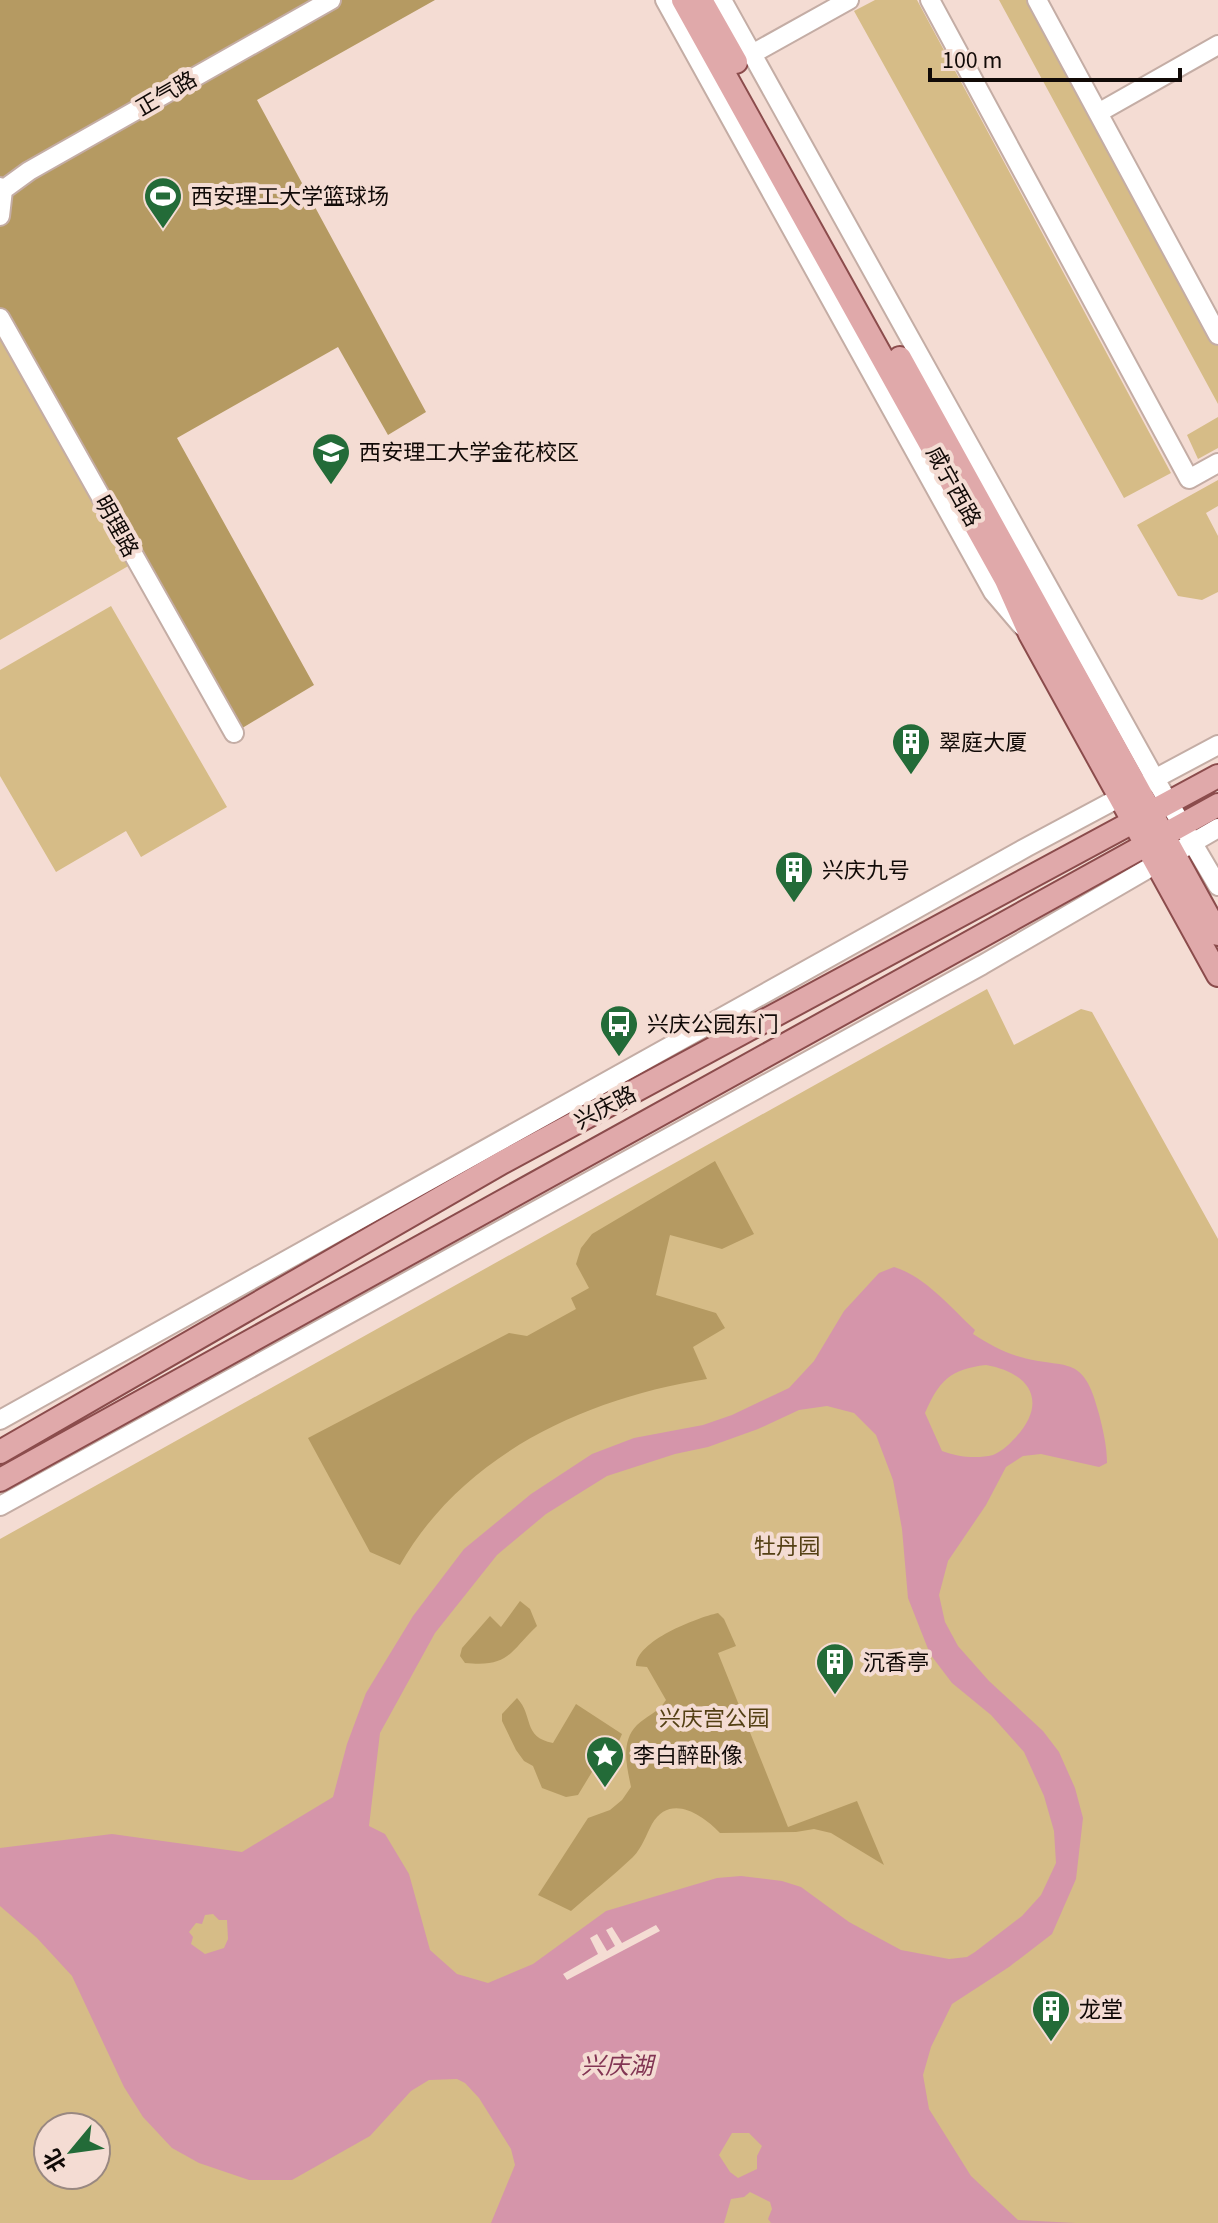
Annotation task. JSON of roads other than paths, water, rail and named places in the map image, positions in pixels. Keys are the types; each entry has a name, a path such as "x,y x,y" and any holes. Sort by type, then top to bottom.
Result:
{"main road":[{"name":"咸宁西路","path":"683,0 1006,580 1030,634 1138,788"},
{"name":"咸宁西路","path":"701,0 1218,934"},
{"name":"兴庆路","path":"0,1452 503,1162 1218,776"},
{"name":"兴庆路","path":"0,1480 1169,844 1218,805"},
{"name":"咸宁西路","path":"1169,844 1218,975"}],"street":[{"name":"正气路","path":"2,188 331,0"},
{"path":"665,0 993,592 1030,634"},
{"path":"722,0 1138,788"},
{"path":"752,54 849,0"},
{"path":"930,0 1189,479 1218,463"},
{"path":"1037,0 1218,335"},
{"path":"1098,113 1218,45"},
{"path":"0,216 2,188"},
{"name":"明理路","path":"0,318 234,733"},
{"path":"0,1420 1218,745"},
{"path":"1152,812 1169,844 1218,886"},
{"path":"0,1506 968,972 1169,844 1218,828"}],"water":[{"name":"兴庆湖","path":"894,1267 905,1271 938,1294 975,1330 973,1334 1000,1349 1017,1356 1061,1364 1079,1372 1093,1394 1103,1432 1107,1463 1099,1467 1041,1454 1023,1456 1006,1467 986,1505 948,1561 939,1595 945,1622 958,1646 989,1681 1043,1731 1059,1752 1075,1788 1083,1818 1076,1879 1052,1934 952,2004 931,2047 923,2075 929,2109 971,2176 1018,2220 1076,2223 771,2223 768,2219 772,2209 770,2202 750,2192 744,2197 731,2199 724,2223 491,2223 515,2165 511,2149 479,2098 457,2079 429,2080 411,2091 370,2136 292,2180 249,2180 199,2163 172,2148 143,2117 124,2087 72,1976 37,1938 0,1906 0,1848 112,1834 242,1852 333,1797 347,1744 366,1693 413,1616 464,1549 531,1494 592,1454 634,1438 703,1425 789,1388 814,1361 844,1311 879,1273","holes":["986,1365 1015,1375 1030,1392 1032,1403 1024,1427 1006,1447 993,1455 967,1457 942,1451 925,1413 947,1378","827,1406 854,1413 876,1435 893,1480 902,1529 908,1598 930,1654 952,1683 991,1715 1024,1752 1044,1796 1054,1831 1056,1863 1041,1895 1022,1916 975,1952 967,1957 949,1959 901,1950 849,1922 801,1887 782,1881 741,1876 717,1878 606,1911 533,1964 488,1983 457,1974 430,1950 409,1874 385,1834 369,1826 380,1733 435,1633 497,1555 546,1514 607,1476 708,1447 799,1410","213,1914 219,1920 227,1920 228,1939 224,1948 205,1954 191,1944 193,1937 189,1932 196,1923 202,1924 205,1915","732,2133 749,2133 762,2146 757,2156 757,2169 738,2178 719,2155"]}],"place":[{"name":"西安理工大学篮球场","path":"163,230"},
{"name":"西安理工大学金花校区","path":"331,486"},
{"name":"翠庭大厦","path":"911,776"},
{"name":"兴庆九号","path":"794,904"},
{"name":"兴庆公园东门","path":"619,1058"},
{"name":"沉香亭","path":"835,1696"},
{"name":"李白醉卧像","path":"605,1789"},
{"name":"龙堂","path":"1051,2043"}],"park label":[{"name":"牡丹园","path":"787,1546"},
{"name":"兴庆宫公园","path":"714,1718"}]}
